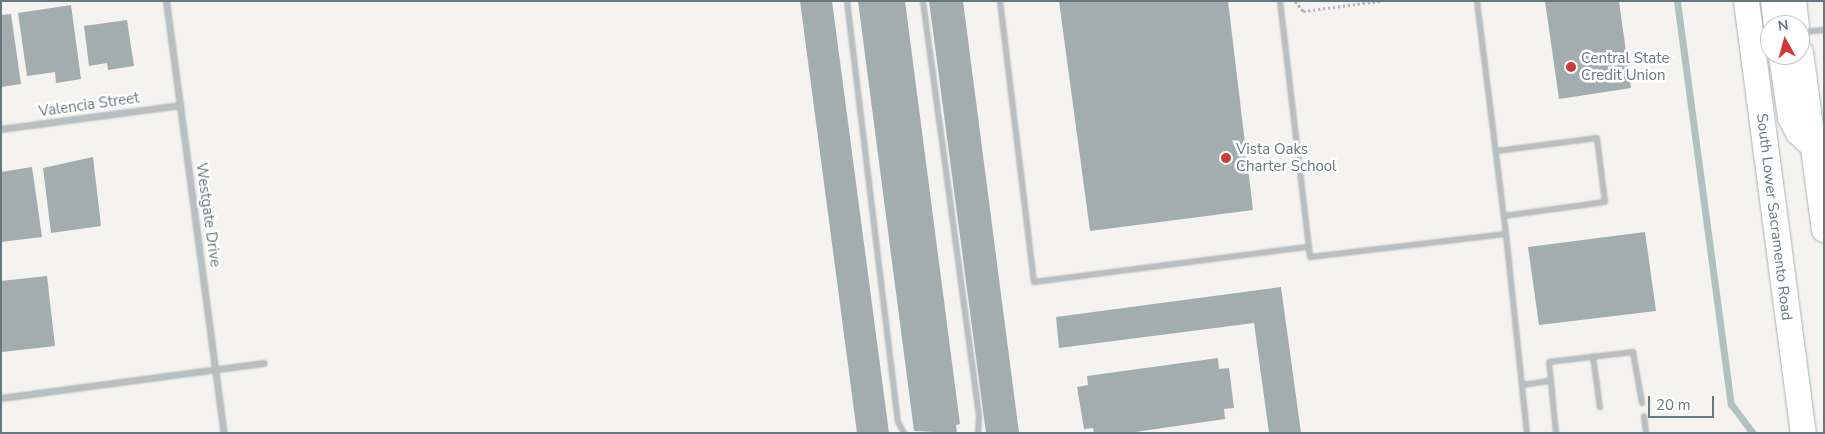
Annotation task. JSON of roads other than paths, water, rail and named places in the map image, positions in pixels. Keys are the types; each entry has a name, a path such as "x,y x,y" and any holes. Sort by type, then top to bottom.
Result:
{"main road":[{"name":"South Lower Sacramento Road","path":"1746,1 1803,433"},
{"path":"1773,1 1775,15"},
{"path":"1793,1 1795,15"},
{"path":"1782,65 1790,117 1798,132 1812,145"},
{"path":"1802,65 1823,214"}],"street":[{"name":"Westgate Drive","path":"166,1 224,433"},
{"name":"Valencia Street","path":"1,129 180,105"},
{"path":"1,398 264,363"}],"lane":[{"path":"847,1 898,422 904,433"},
{"path":"923,1 974,380 978,433"},
{"path":"1000,1 1034,282 1309,246"},
{"path":"1280,1 1310,257 1506,234"},
{"path":"1477,1 1504,216 1527,433"},
{"path":"1810,31 1824,30"},
{"path":"1496,151 1597,138 1605,202 1504,216"},
{"path":"1556,433 1549,362 1634,352 1642,403"},
{"path":"1593,356 1600,408"},
{"path":"1522,385 1550,381"},
{"path":"1644,416 1646,433"}],"waterway":[{"path":"1677,1 1731,404 1753,433"}],"place":[{"name":"Central State Credit Union","path":"1571,67"},
{"name":"Vista Oaks Charter School","path":"1226,158"}]}
